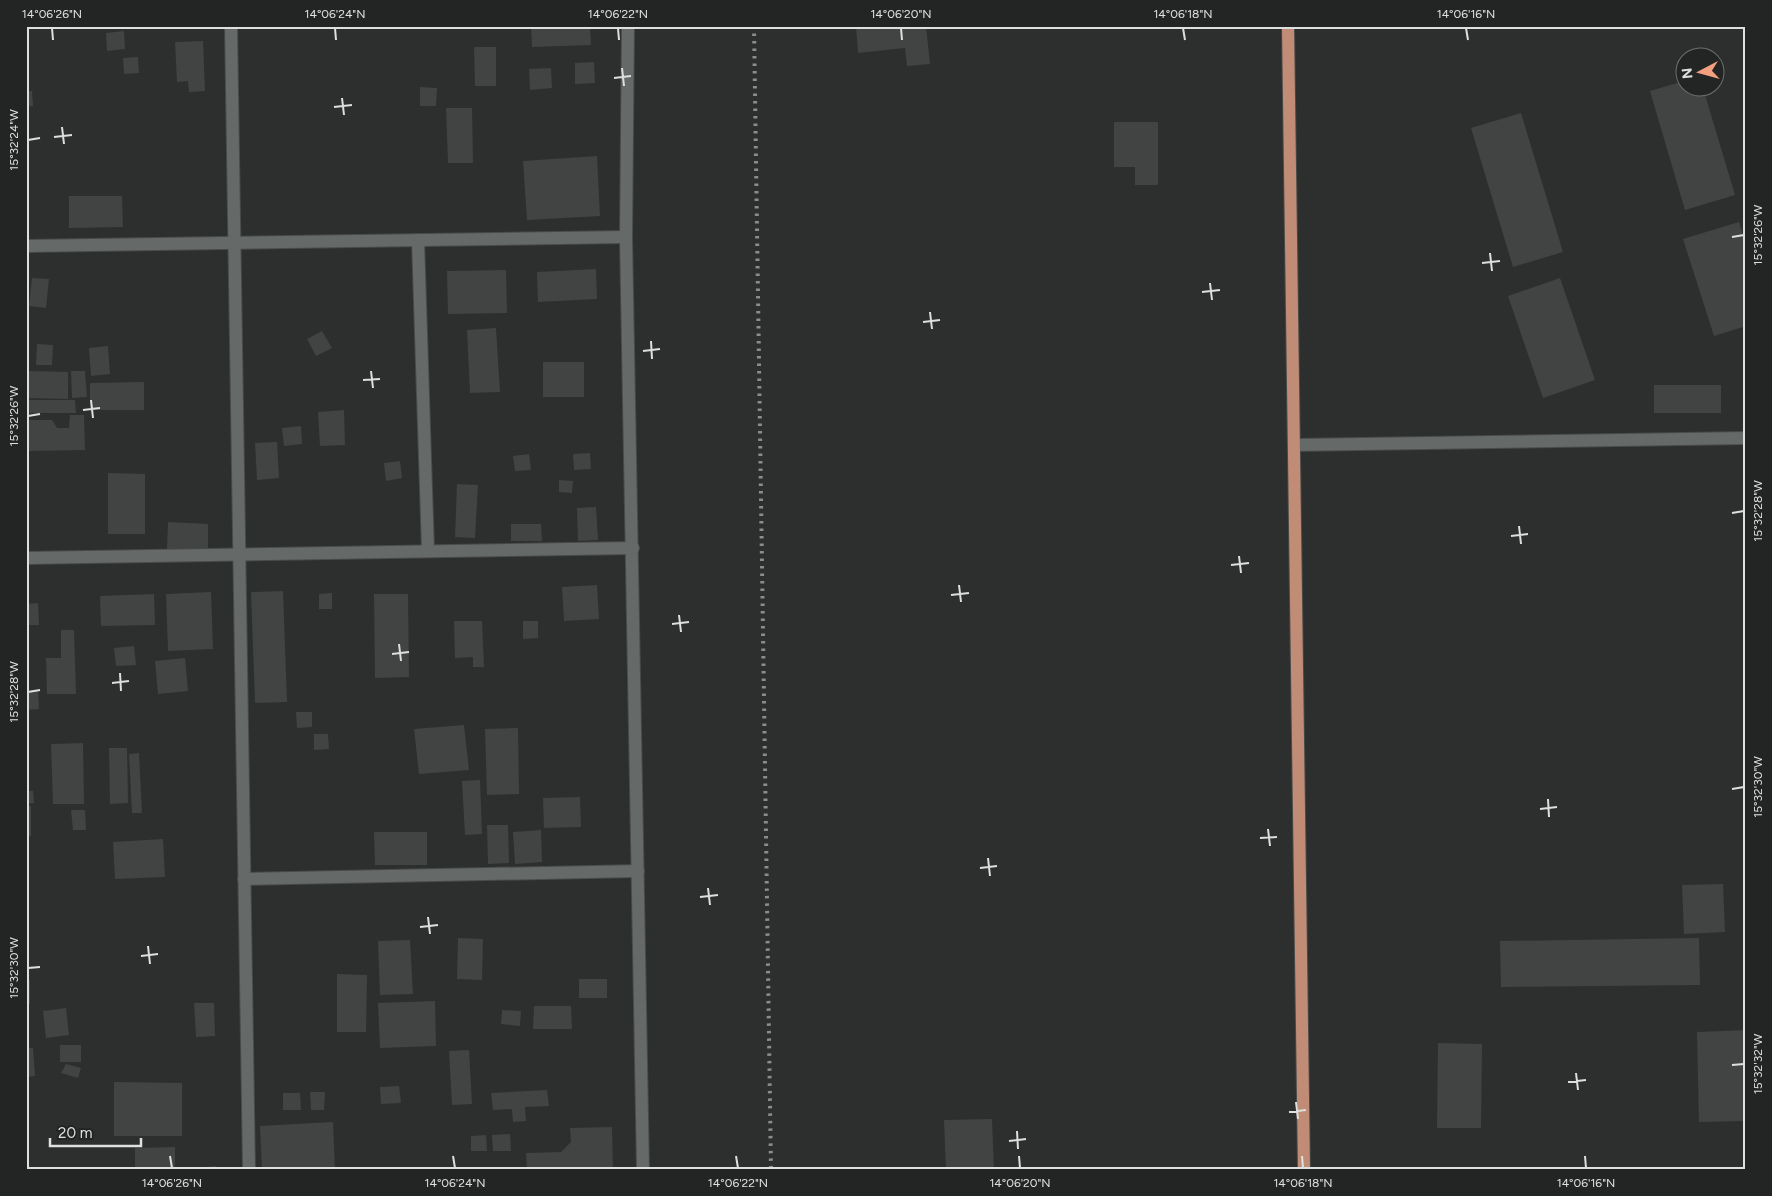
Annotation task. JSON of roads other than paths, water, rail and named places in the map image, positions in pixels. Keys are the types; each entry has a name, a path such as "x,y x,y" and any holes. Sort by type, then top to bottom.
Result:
{"main road":[{"path":"1288,26 1304,1170"}],"street":[{"path":"231,26 249,1170"},
{"path":"628,26 626,237 643,1170"},
{"path":"26,246 626,237"},
{"path":"418,240 428,551"},
{"path":"1294,445 1746,438"},
{"path":"26,558 633,548"},
{"path":"244,879 638,871"}],"railway":[{"path":"754,26 771,1170"}]}
